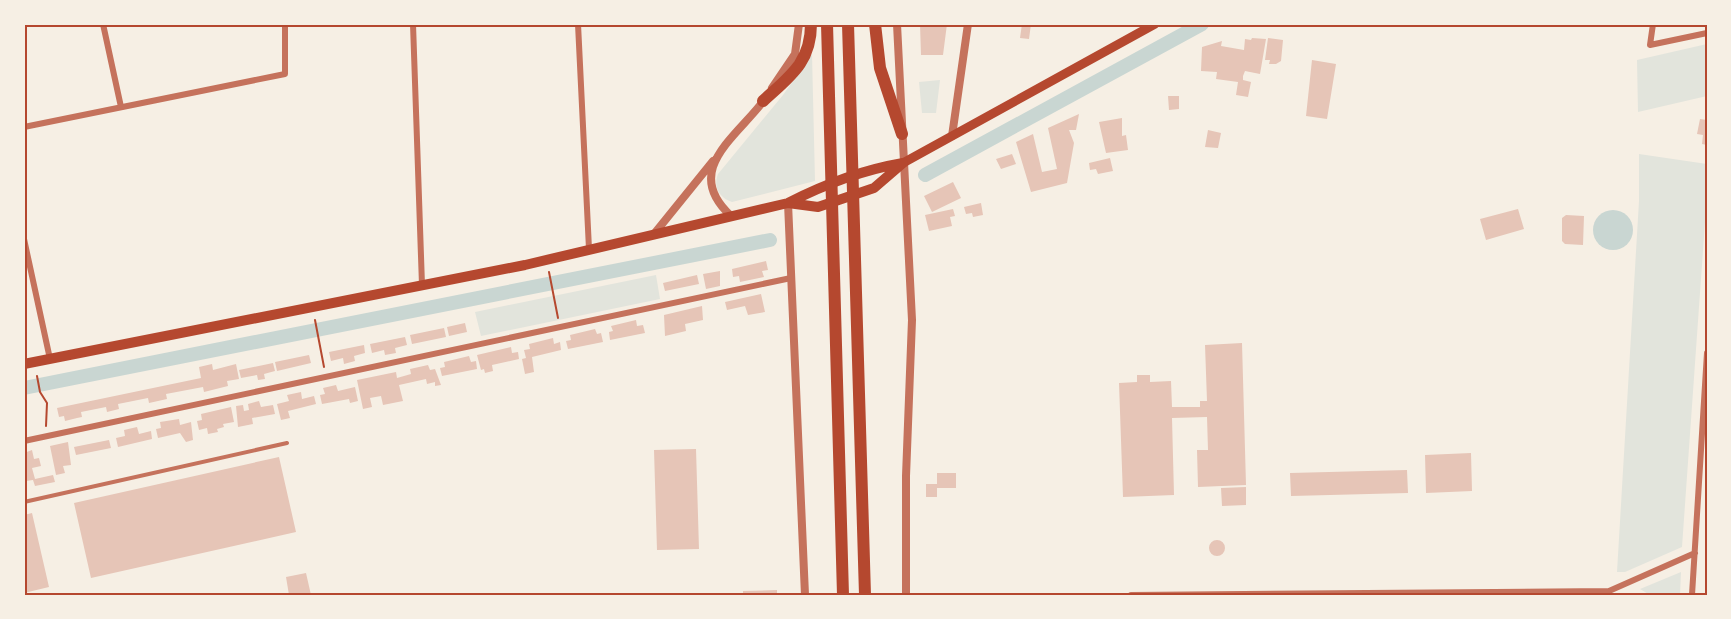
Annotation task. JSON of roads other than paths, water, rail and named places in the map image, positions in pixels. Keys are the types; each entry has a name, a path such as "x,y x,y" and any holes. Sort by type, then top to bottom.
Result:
{"highway":[{"path":"763,101 796,70 804,59 811,41 811,24"},
{"path":"827,24 843,595"},
{"path":"848,24 865,595"},
{"path":"875,24 880,68 902,134"}],"main road":[{"path":"788,203 818,207 874,188 903,163 1155,24"},
{"path":"24,364 423,285 589,249 788,203 816,188 872,169 903,163"}],"street":[{"path":"103,24 121,107"},
{"path":"24,127 285,74 285,24"},
{"path":"413,24 423,285"},
{"path":"578,24 589,249"},
{"path":"654,234 763,101 795,54 799,24"},
{"path":"897,24 912,320 906,476 906,595"},
{"path":"952,136 968,24"},
{"path":"1653,24 1650,45 1707,33"},
{"path":"713,161 710,176 712,194 731,216"},
{"path":"788,203 805,595"},
{"path":"24,239 50,359"},
{"path":"24,441 791,278"},
{"path":"1692,595 1707,353"},
{"path":"1131,595 1609,591 1695,553"},
{"path":"1609,591 1616,595"}],"lane":[{"path":"24,502 287,443"}],"waterway":[{"path":"925,175 1202,24"},
{"path":"24,388 770,240"}]}
